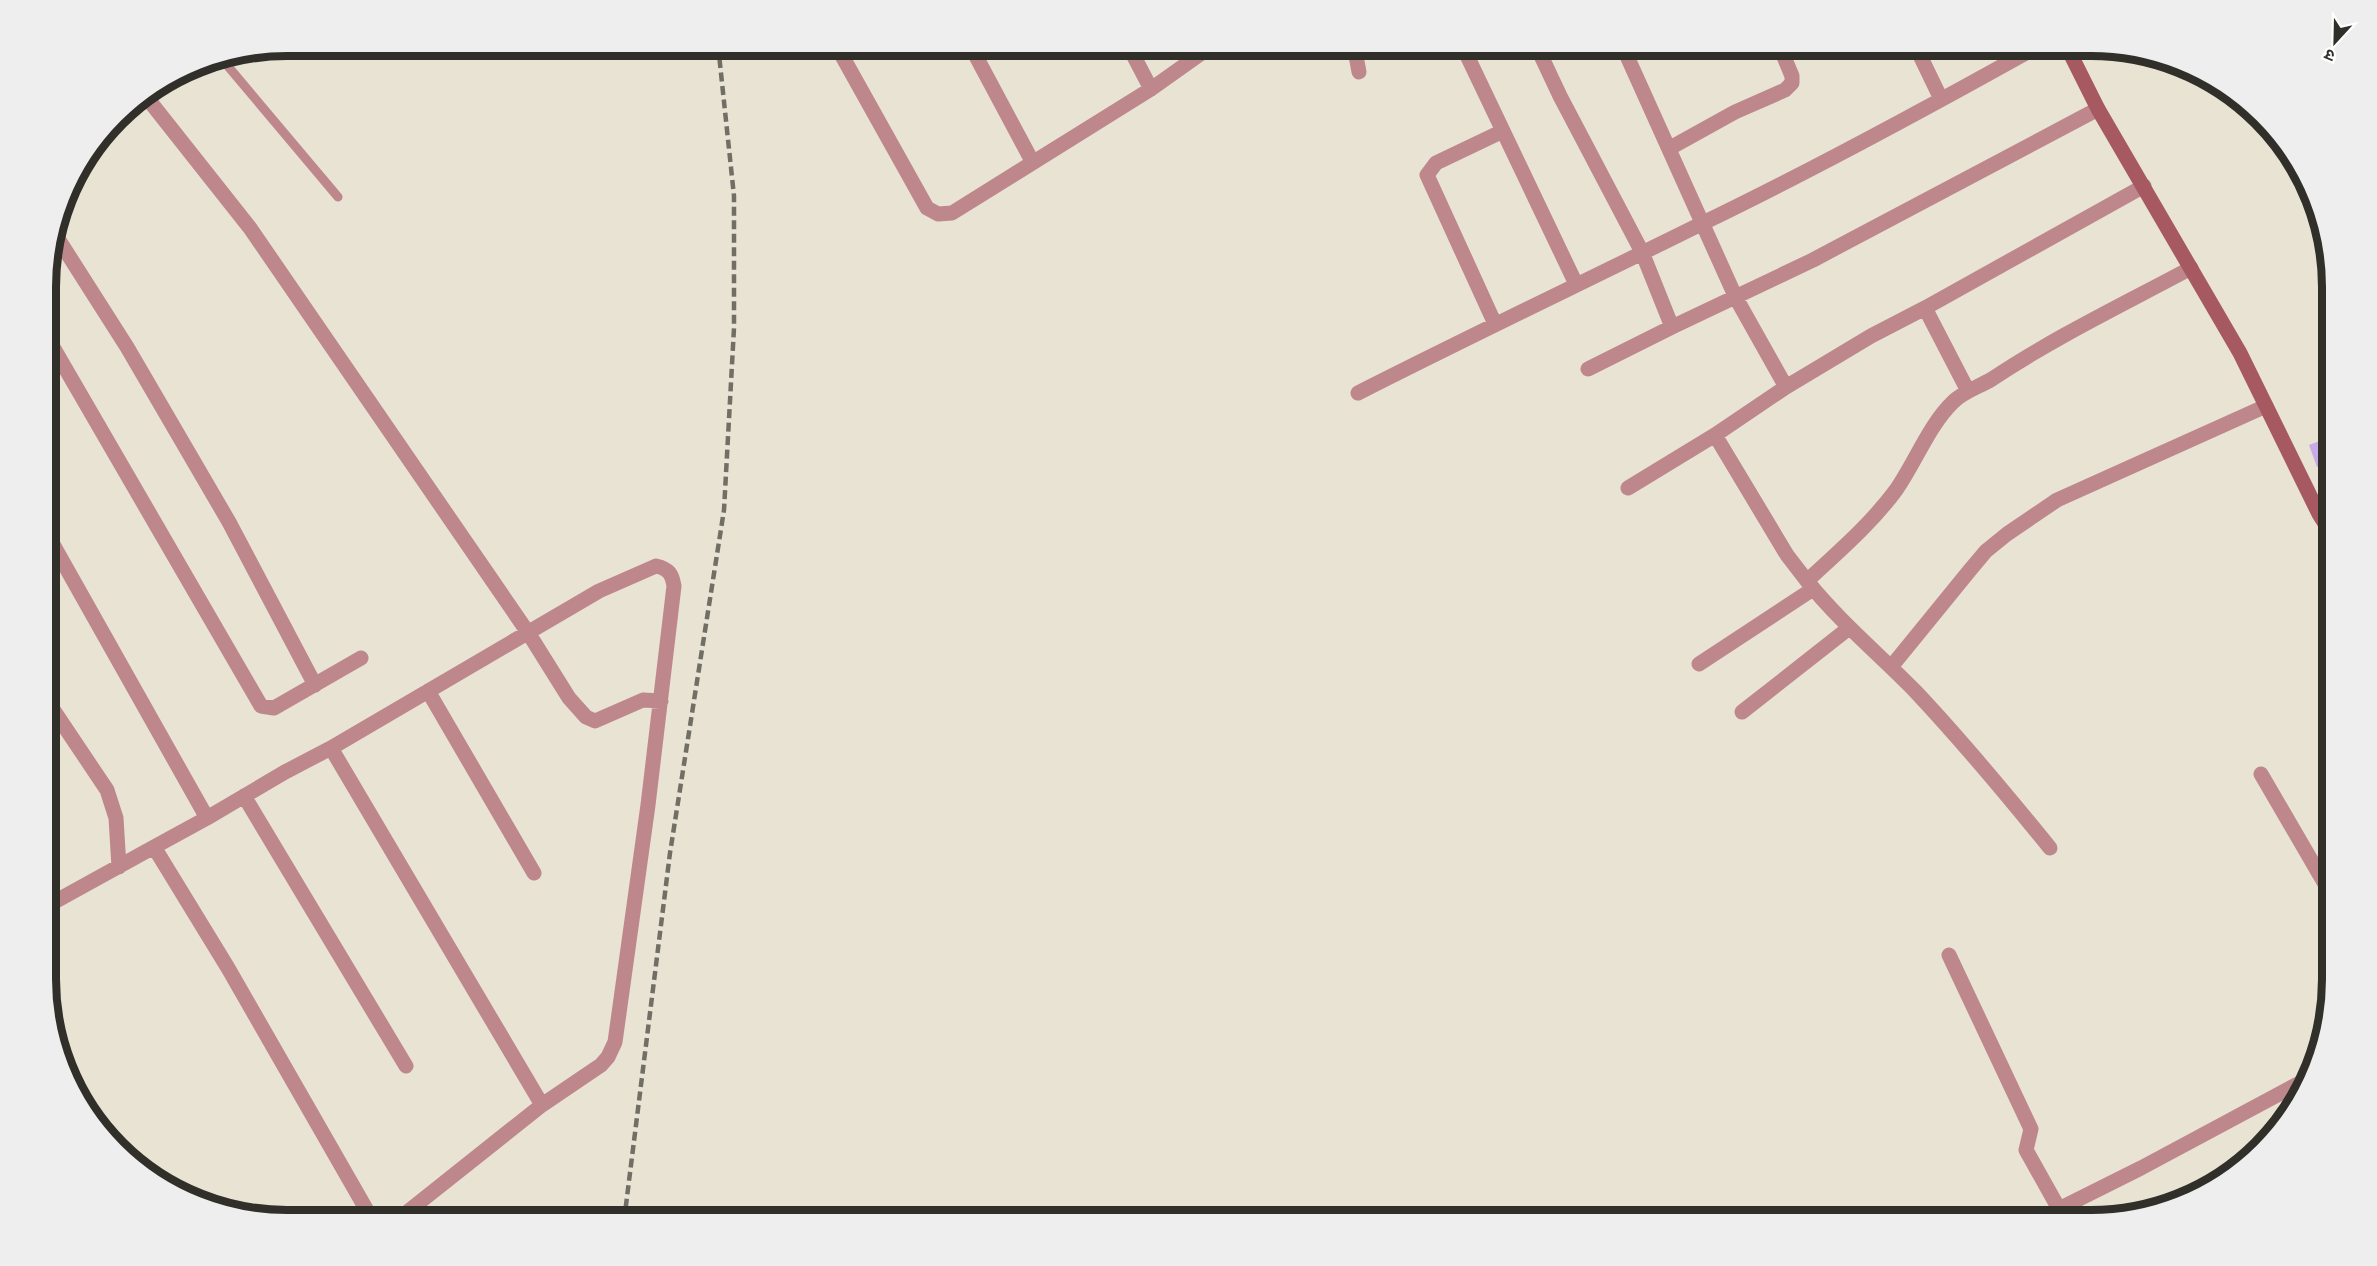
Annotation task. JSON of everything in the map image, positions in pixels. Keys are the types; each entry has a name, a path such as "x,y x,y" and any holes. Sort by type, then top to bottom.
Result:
{"street":[{"path":"842,56 927,208 938,213 952,213 1032,161 1151,89 1198,56"},
{"path":"976,56 1032,161"},
{"path":"1134,56 1151,89"},
{"path":"1356,56 1359,72"},
{"path":"1467,56 1576,285"},
{"path":"1541,56 1642,252 1672,327"},
{"path":"1627,56 1736,298 1786,387"},
{"path":"1670,148 1735,112 1785,90 1792,83 1792,75 1784,56"},
{"path":"1920,56 1941,99"},
{"path":"1358,393 1704,223 2020,56"},
{"path":"2072,56 2098,109 2240,353 2266,406 2322,507"},
{"path":"149,101 250,228 529,634 569,698 585,717 595,721 643,700 661,700"},
{"path":"1588,369 1813,260 2098,109"},
{"path":"1495,324 1427,175 1436,163 1503,131"},
{"path":"1628,488 1715,435 1786,387 1871,336 2144,186"},
{"path":"60,242 127,347 229,522 315,685"},
{"path":"1699,664 1810,585 1869,522 1896,489 1950,405 1968,391 2031,353 2191,268"},
{"path":"1925,308 1968,391"},
{"path":"56,352 261,706 274,708 361,658"},
{"path":"1891,667 1986,551 2007,534 2057,500 2266,406"},
{"path":"1715,435 1787,555 1810,585 1958,739 2050,848"},
{"path":"56,550 207,818"},
{"path":"56,901 331,748 599,591 656,566 666,568 673,577 674,586 615,1042 608,1057 601,1065 542,1105 410,1210"},
{"path":"1742,712 1849,628"},
{"path":"428,691 534,873"},
{"path":"56,714 107,790 116,818 119,867"},
{"path":"331,748 542,1105"},
{"path":"2261,774 2322,879"},
{"path":"244,796 406,1066"},
{"path":"154,848 228,968 367,1210"},
{"path":"1949,955 2031,1129 2026,1150 2059,1210"},
{"path":"2070,1210 2141,1168 2297,1085"}],"lane":[{"path":"226,63 338,197"}],"building":[{"path":"2322,440 2322,465 2317,467 2309,445"}],"railway":[{"path":"625,1210 670,853 724,510 734,328 734,196 719,56"}]}
